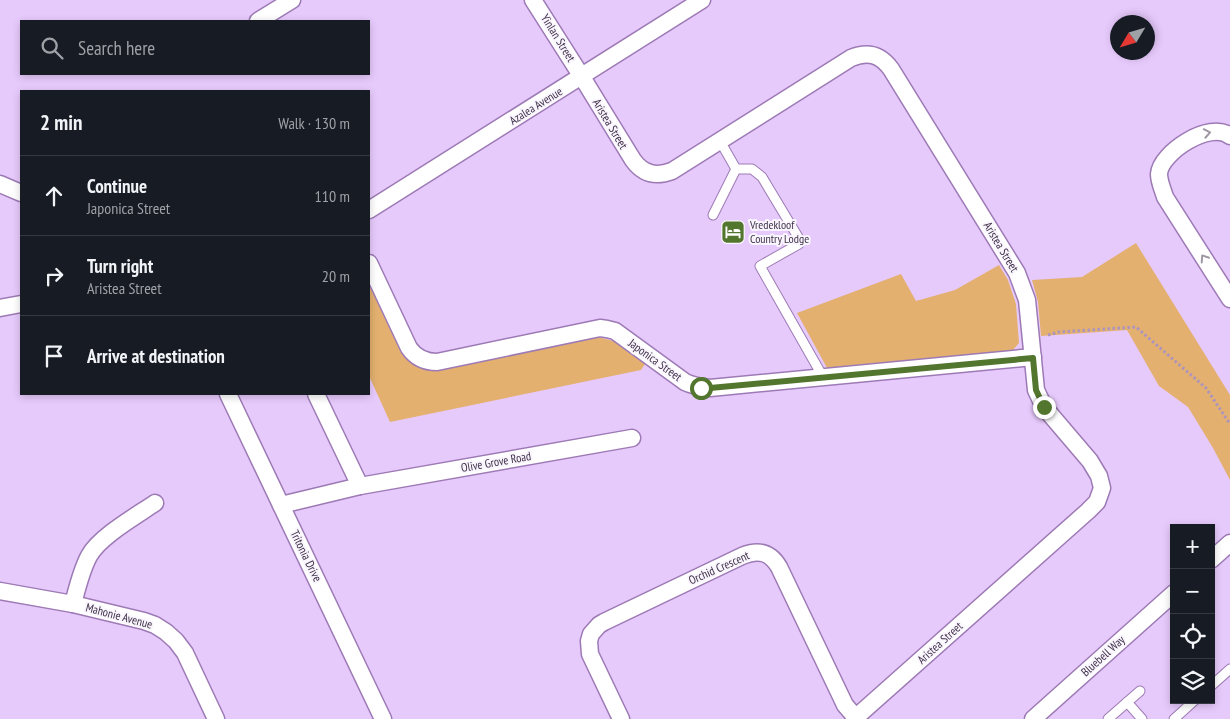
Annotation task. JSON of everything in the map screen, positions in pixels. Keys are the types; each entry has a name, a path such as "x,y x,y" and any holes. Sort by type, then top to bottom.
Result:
{"street":[{"path":"260,20 292,0"},
{"name":"Yinlan Street","path":"533,0 582,77"},
{"name":"Azalea Avenue","path":"370,209 702,0"},
{"name":"Aristea Street","path":"582,77 637,166 643,171 657,175 665,174 672,170 851,58 865,54 880,58 891,69 1017,273 1027,300 1036,390 1044,407 1090,462 1099,476 1102,488 1097,502 856,719"},
{"path":"1230,136 1225,132 1214,131 1199,134 1169,156 1162,164 1159,174 1166,197 1230,299"},
{"path":"0,184 20,194"},
{"name":"Japonica Street","path":"370,266 409,348 413,353 430,362 600,328 622,335 679,378 701,388 1033,358"},
{"path":"0,308 20,304"},
{"name":"Tritonia Drive","path":"228,395 383,719"},
{"path":"316,395 360,486"},
{"name":"Olive Grove Road","path":"281,505 360,486 632,438"},
{"path":"73,604 84,566 93,549 102,540 155,503"},
{"path":"1215,556 1230,543"},
{"name":"Orchid Crescent","path":"621,719 590,654 589,641 594,629 604,622 725,564 749,553 756,552 770,557 779,567 845,705 856,719"},
{"name":"Mahonie Avenue","path":"0,591 73,604 155,625 176,641 185,653 216,719"},
{"name":"Bluebell Way","path":"1033,719 1170,597"}],"lane":[{"path":"720,141 736,169"},
{"path":"713,215 736,169"},
{"path":"736,169 752,169 762,177 798,236 799,244 760,266 823,377"},
{"path":"1215,683 1229,673"},
{"path":"1108,719 1140,691"},
{"path":"1127,702 1142,719"},
{"path":"1174,719 1191,704"}],"path":[{"path":"1031,340 1059,332 1136,327 1206,388 1230,424"}],"shaded area":[{"path":"1136,243 1230,395 1230,480 1188,407 1159,386 1127,330 1041,336 1038,302 1032,280 1082,277"},
{"path":"999,265 1008,280 1016,304 1019,343 1013,350 827,368 797,313 901,274 916,301 955,290"},
{"path":"370,287 403,355 414,364 427,369 437,370 598,337 613,341 645,364 641,370 390,422 370,378"}],"place":[{"name":"Vredekloof Country Lodge","path":"733,232"}],"route":[{"path":"701,388 1033,358 1036,390 1044,407"}]}
